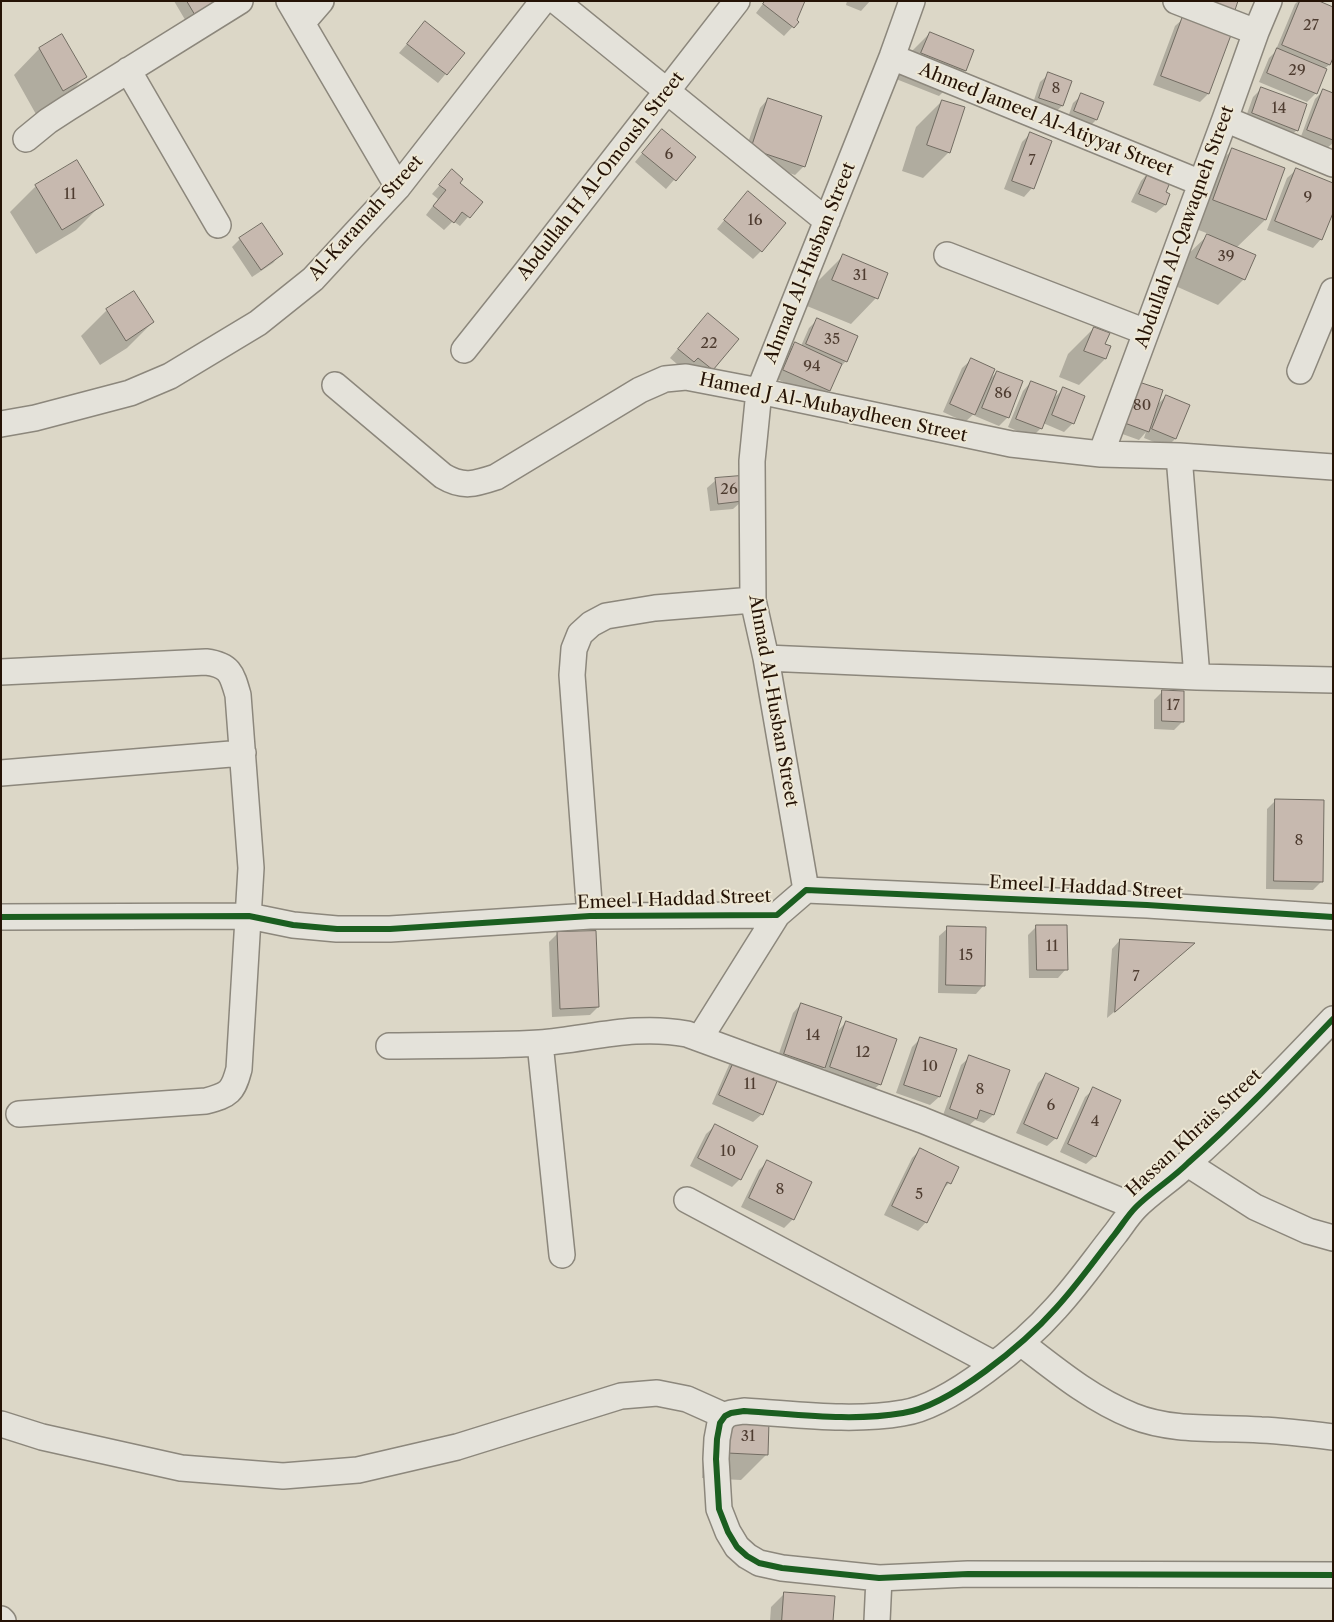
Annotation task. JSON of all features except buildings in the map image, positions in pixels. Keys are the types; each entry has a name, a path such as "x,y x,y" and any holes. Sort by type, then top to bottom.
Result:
{"street":[{"path":"26,139 48,121 240,1"},
{"path":"290,1 398,187"},
{"path":"302,23 321,1"},
{"name":"Al-Karamah Street","path":"1,424 35,418 130,393 170,376 258,323 313,279 398,187 542,1"},
{"path":"556,1 827,221"},
{"name":"Abdullah H Al-Omoush Street","path":"464,350 737,1"},
{"name":"Ahmad Al-Husban Street","path":"806,890 766,658 753,600 752,461 759,391 892,57 912,1"},
{"path":"1176,1 1256,32"},
{"name":"Abdullah Al-Qawaqneh Street","path":"1101,454 1269,1"},
{"name":"Ahmed Jameel Al-Atiyyat Street","path":"892,57 1201,182"},
{"path":"128,70 218,225"},
{"path":"1225,119 1333,164"},
{"path":"947,255 1146,332"},
{"path":"1300,371 1333,291"},
{"name":"Hamed J Al-Mubaydheen Street","path":"335,385 444,476 453,482 463,485 478,483 496,477 640,390 665,379 686,377 1002,443 1101,454 1179,456 1333,467"},
{"path":"1179,456 1197,677"},
{"path":"590,916 572,675 574,649 580,634 590,624 606,616 655,608 753,600"},
{"path":"766,658 1197,677 1333,680"},
{"path":"1,672 206,662 218,664 226,668 233,678 238,695 251,868 239,1068 231,1091 206,1102 19,1114"},
{"path":"1,772 243,753"},
{"name":"Emeel I Haddad Street","path":"1,917 248,916 338,929 390,929 590,916 777,915 806,890 1147,904 1333,917"},
{"path":"700,1038 777,915"},
{"name":"Hassan Khrais Street","path":"735,1414 873,1417 904,1413 929,1405 958,1389 1021,1343 1056,1308 1136,1207 1188,1164 1333,1019"},
{"path":"389,1046 540,1043 628,1031 668,1031 700,1038 922,1120 1136,1207"},
{"path":"540,1043 562,1255"},
{"path":"1188,1164 1255,1207 1308,1231 1333,1238"},
{"path":"687,1200 994,1364"},
{"path":"1021,1343 1067,1378 1106,1403 1133,1416 1159,1424 1260,1430 1333,1437"},
{"path":"1,1424 42,1437 181,1468 283,1476 358,1470 439,1452 621,1396 657,1393 687,1399 735,1414"},
{"path":"735,1414 720,1423 717,1439 716,1459 719,1510 728,1532 737,1547 759,1563 782,1568 879,1578 968,1574 1333,1575"},
{"path":"877,1621 879,1578"}],"cycle path":[{"path":"1,917 249,916 293,925 337,929 390,929 590,916 777,915 806,890 1147,905 1333,917"},
{"path":"1333,1019 1226,1128 1182,1169 1136,1207 1056,1308 1026,1338 986,1371 942,1399 922,1408 903,1413 864,1417 744,1411 731,1413 725,1416 720,1423 716,1459 719,1509 728,1532 737,1547 759,1563 782,1568 879,1578 968,1574 1333,1575"}]}
